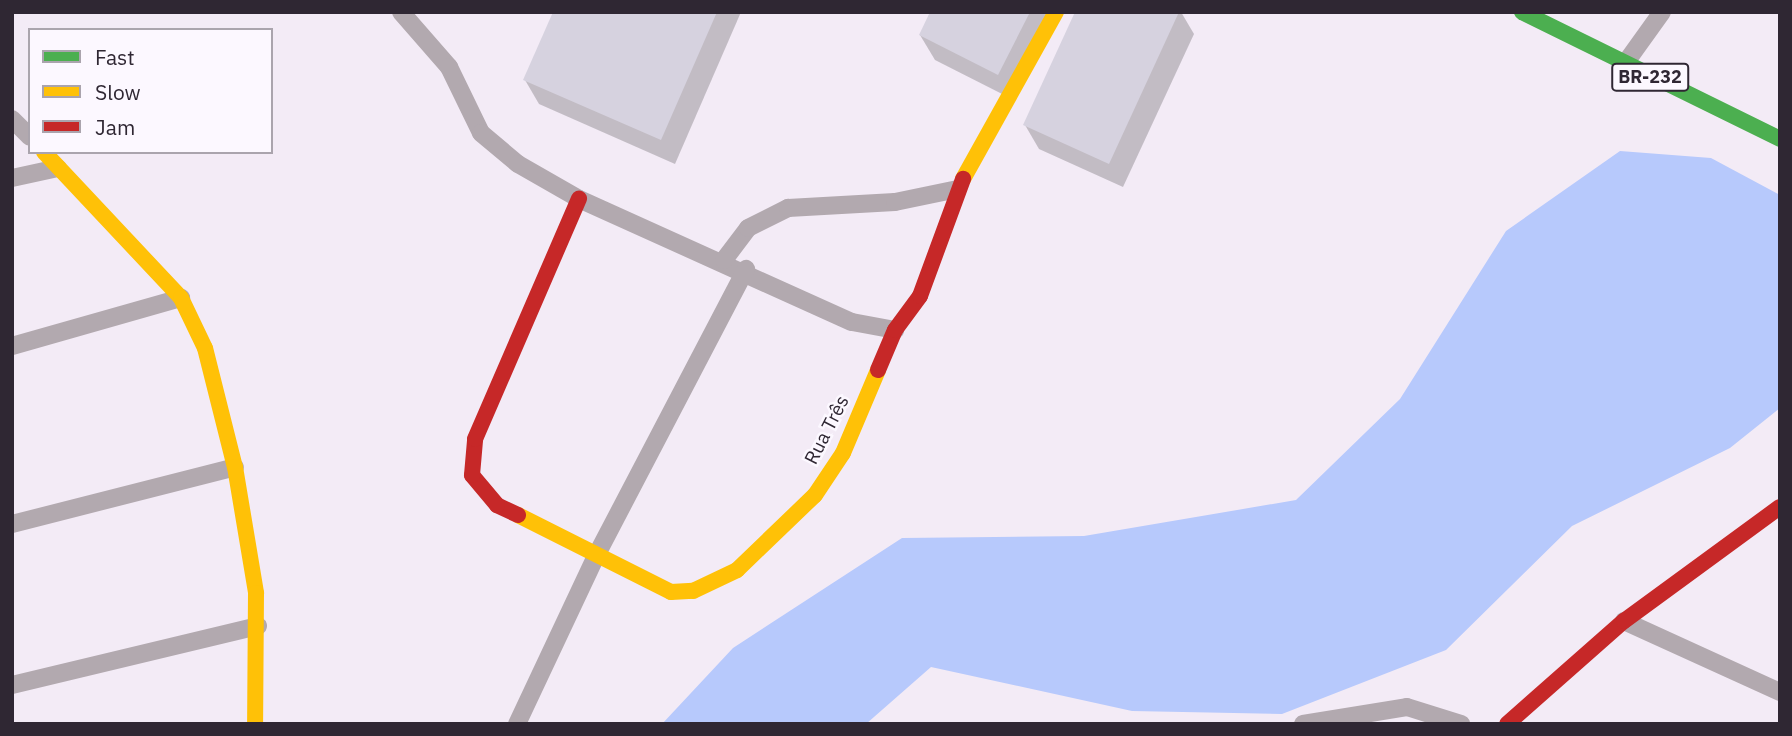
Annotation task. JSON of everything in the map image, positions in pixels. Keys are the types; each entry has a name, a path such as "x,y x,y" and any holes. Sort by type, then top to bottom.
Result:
{"main road":[{"name":"Rua Três","path":"579,199 475,439 472,475 479,491 497,505 671,592 693,591 737,570 815,495 843,453 895,330 920,296 958,189 1056,12"},
{"name":"BR-232","path":"1522,12 1624,65 1780,139"},
{"path":"46,154 181,298 205,348 235,467 257,626 255,724"},
{"path":"1507,724 1623,621 1780,507"}],"street":[{"path":"1624,65 1662,12"},
{"path":"405,15 449,67 481,133 579,199 746,269 852,322 895,330"},
{"path":"12,119 28,135"},
{"path":"12,178 58,168"},
{"path":"724,260 748,228 788,208 895,202 958,189"},
{"path":"517,724 596,556 746,269"},
{"path":"12,346 181,298"},
{"path":"12,524 235,467"},
{"path":"1623,621 1780,692"},
{"path":"12,685 257,626"},
{"path":"1303,724 1407,707 1461,724"}],"water":[{"path":"1620,151 1711,158 1780,195 1780,408 1730,448 1572,526 1446,650 1282,714 1132,711 931,667 866,724 662,724 733,648 902,538 1084,536 1296,500 1400,399 1506,231"}],"building":[{"path":"553,12 717,12 661,140 523,80"},
{"path":"930,12 1030,12 998,75 919,35"},
{"path":"1075,12 1179,12 1109,164 1023,125"}],"traffic: fast":[{"path":"1522,12 1780,139"}],"traffic: slow":[{"path":"963,179 1056,12"},
{"path":"46,154 181,298 205,348 235,467 256,593 255,724"},
{"path":"518,515 671,592 693,591 737,570 815,495 843,453 878,370"}],"traffic: jam":[{"path":"878,370 895,330 920,296 963,179"},
{"path":"518,515 497,505 472,475 475,439 579,199"},
{"path":"1507,724 1624,621 1780,507"}]}
